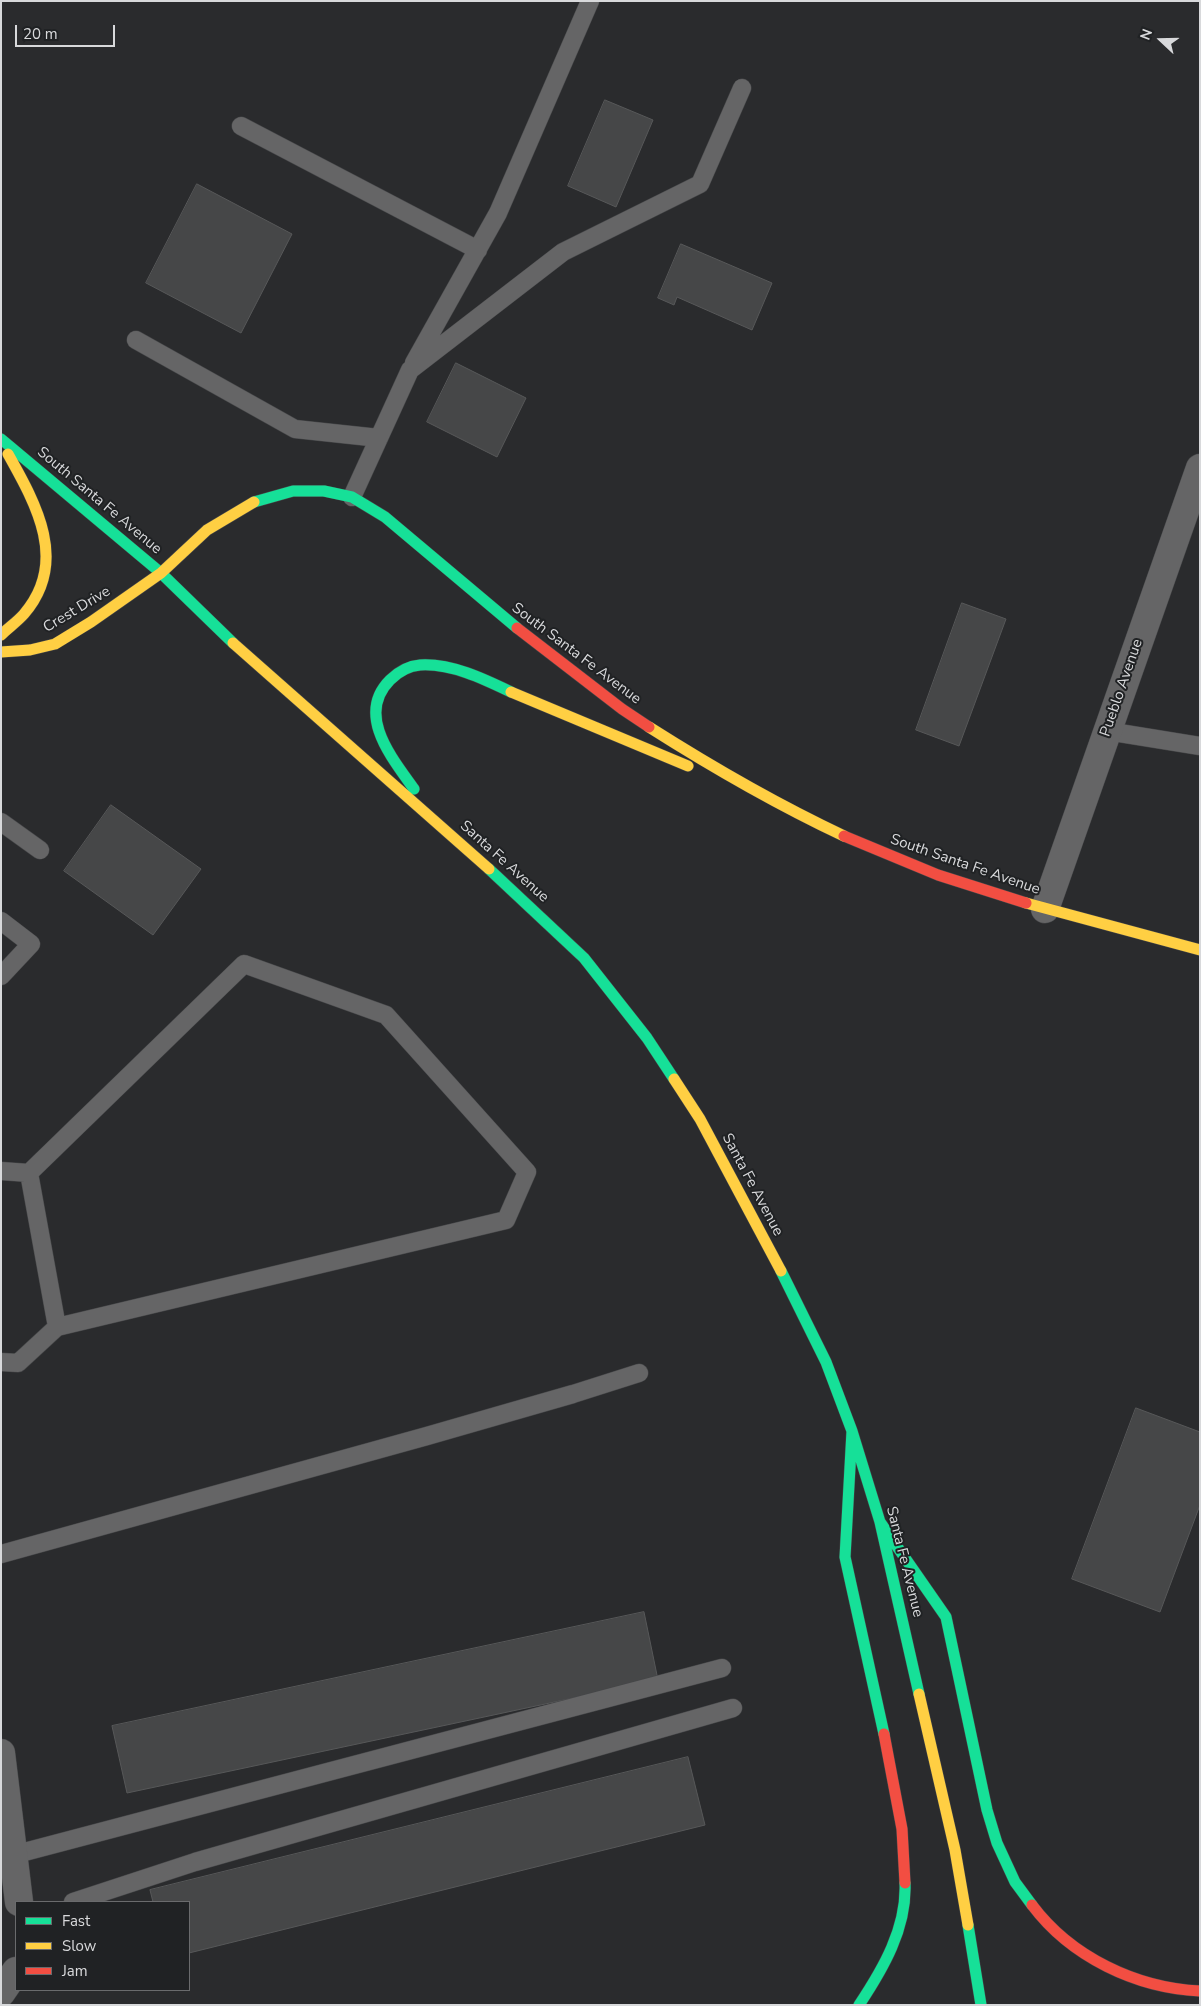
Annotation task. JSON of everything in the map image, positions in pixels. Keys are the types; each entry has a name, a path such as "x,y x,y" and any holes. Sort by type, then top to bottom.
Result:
{"main road":[{"name":"South Santa Fe Avenue","path":"1,440 161,572 207,530 254,502 292,491 324,490 352,497 385,517 531,640 622,709 709,765 785,808 862,845 930,872 1045,909 1200,950"},
{"path":"1,440 27,485 42,524 48,552 45,578 36,601 17,622 1,635"},
{"name":"Crest Drive","path":"1,652 30,650 55,644 91,622 161,572"},
{"name":"Santa Fe Avenue","path":"161,572 251,660 436,821 522,898 584,958 647,1038 700,1119 797,1301 826,1362 852,1431 880,1522 955,1850 981,2005"},
{"path":"436,821 381,741 374,716 377,696 389,679 404,668 426,664 452,670 490,684 764,796"},
{"path":"852,1431 845,1557 886,1741 902,1829 905,1888 900,1922 890,1953 859,2005"},
{"path":"880,1522 946,1617 987,1810 997,1843 1015,1882 1042,1918 1073,1946 1101,1964 1135,1978 1169,1988 1200,1991"}],"street":[{"name":"Pueblo Avenue","path":"1045,909 1200,468"},
{"path":"1,1753 18,1901"},
{"path":"1,1993 15,1975"}],"lane":[{"path":"352,497 410,370 498,213 590,1"},
{"path":"410,370 563,252 700,184 742,88"},
{"path":"241,126 478,250"},
{"path":"136,340 295,429 379,438"},
{"path":"1107,731 1200,746"},
{"path":"1,822 40,850"},
{"path":"1,921 31,944 1,976"},
{"path":"1,1171 29,1173 244,964 386,1015 527,1172 506,1220 57,1327 18,1363 1,1362"},
{"path":"29,1173 57,1327"},
{"path":"1,1554 417,1439 639,1373"},
{"path":"13,1855 722,1668"},
{"path":"76,1901 195,1862 733,1708"}],"building":[{"path":"605,100 653,120 616,207 568,186"},
{"path":"197,184 292,234 241,333 146,283"},
{"path":"681,244 772,283 752,330 677,297 674,305 658,298"},
{"path":"456,363 526,398 497,457 427,422"},
{"path":"962,603 1006,619 959,746 916,730"},
{"path":"111,805 201,869 153,935 64,871"},
{"path":"1136,1408 1200,1432 1200,1505 1160,1612 1072,1579"},
{"path":"644,1612 658,1680 127,1793 112,1726"},
{"path":"688,1757 705,1825 190,1953 190,1901 153,1901 150,1890"}],"traffic: fast":[{"path":"1,439 161,573 233,643"},
{"path":"254,502 293,491 324,491 352,497 385,517 517,628"},
{"path":"414,789 388,751 377,722 376,708 380,694 390,680 407,668 432,665 467,673 511,692"},
{"path":"489,869 584,958 647,1038 674,1079"},
{"path":"781,1271 826,1362 852,1431 880,1522 919,1694"},
{"path":"852,1431 845,1557 884,1734"},
{"path":"880,1522 946,1617 987,1810 997,1843 1015,1882 1032,1905"},
{"path":"859,2005 877,1977 898,1932 905,1900 905,1883"},
{"path":"968,1925 981,2005"}],"traffic: slow":[{"path":"1,635 24,614 37,594 44,574 46,554 43,533 37,513 29,493 8,454"},
{"path":"1,652 30,650 55,644 91,622 161,573 207,530 254,502"},
{"path":"233,643 489,869"},
{"path":"511,692 688,766"},
{"path":"649,727 745,784 844,836"},
{"path":"1026,903 1200,950"},
{"path":"674,1079 700,1119 781,1271"},
{"path":"919,1694 955,1850 968,1925"}],"traffic: jam":[{"path":"517,628 622,709 649,727"},
{"path":"844,836 938,875 1026,903"},
{"path":"884,1734 902,1829 905,1883"},
{"path":"1032,1905 1048,1924 1066,1940 1085,1954 1107,1966 1152,1984 1200,1991"}]}
